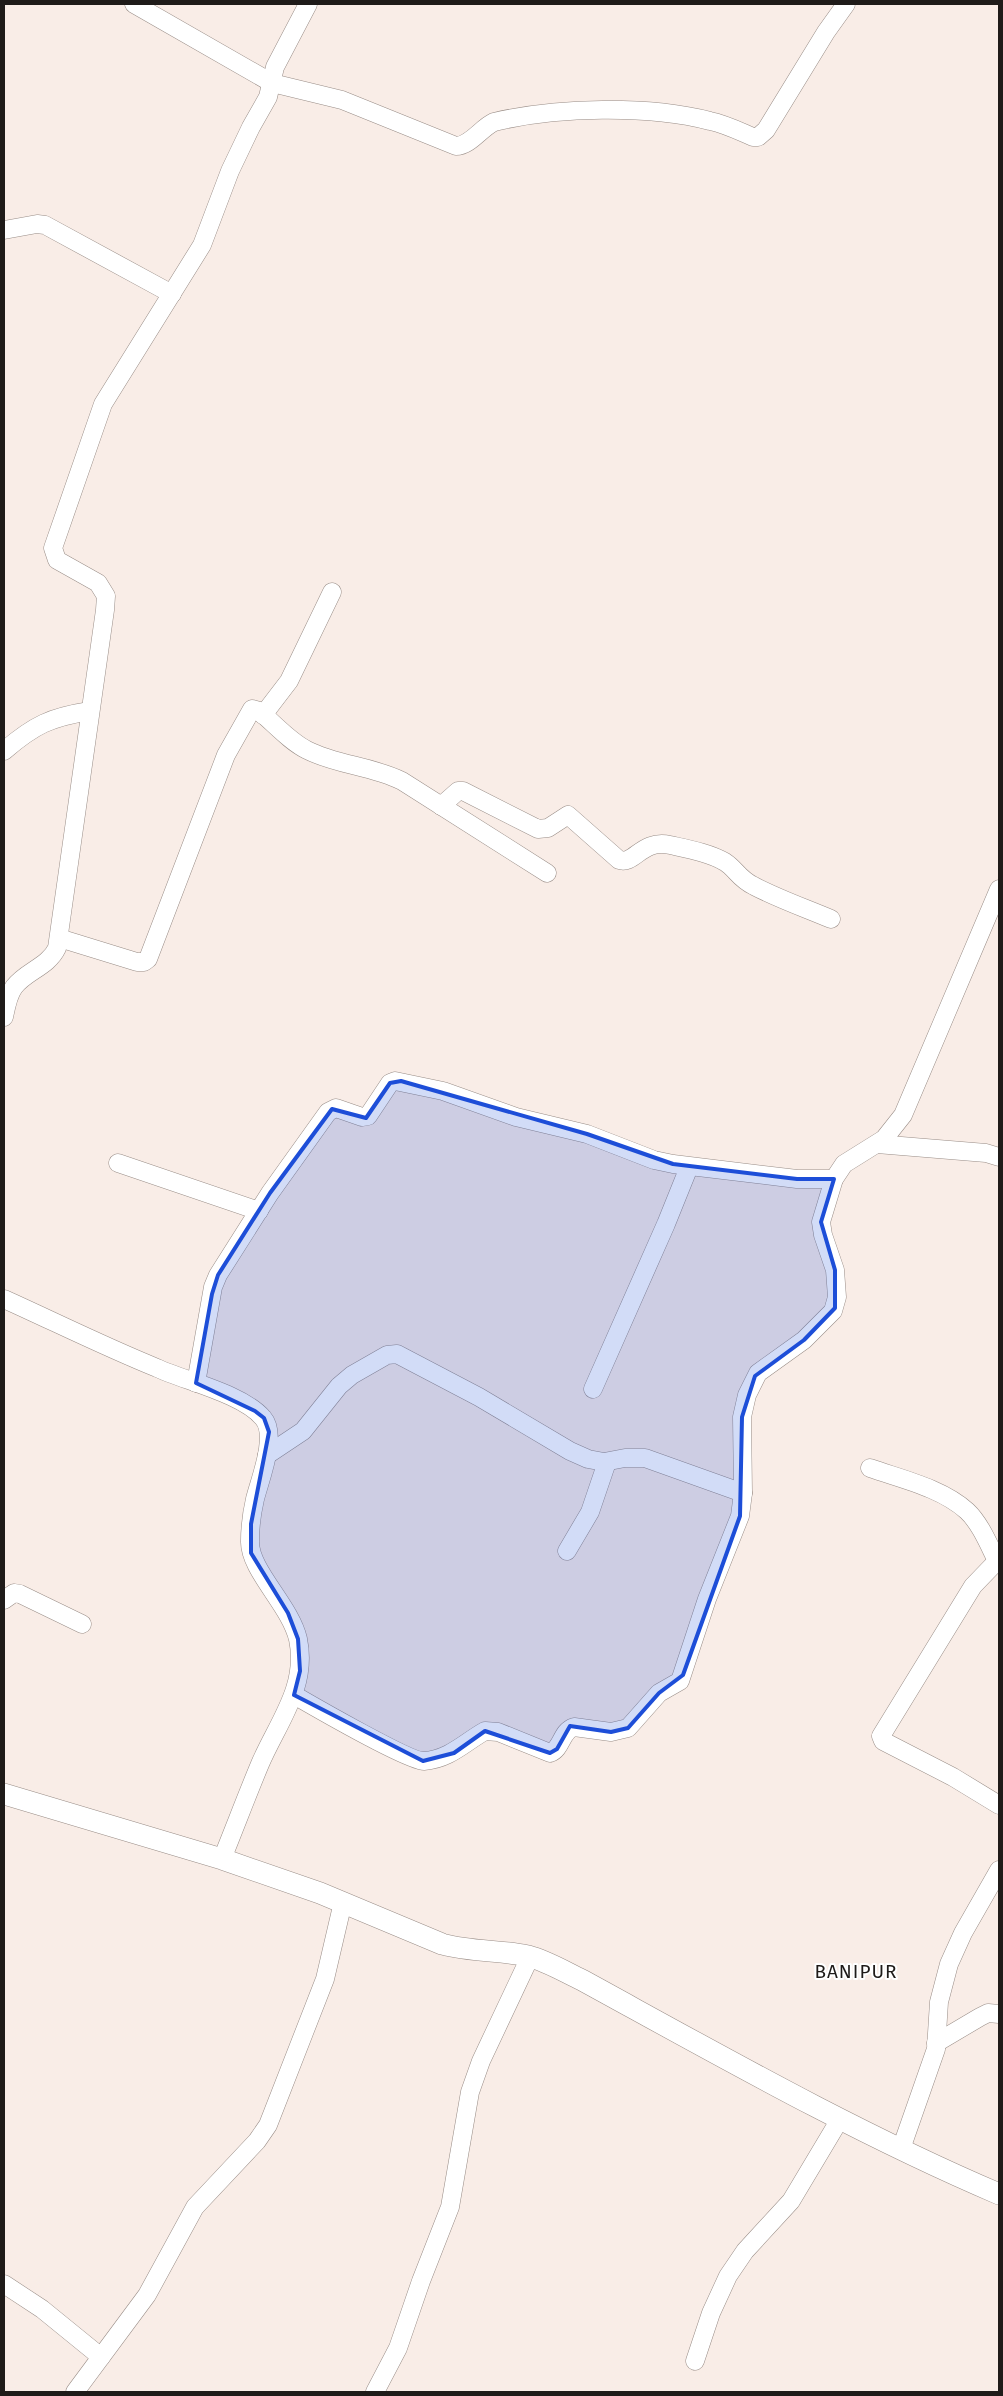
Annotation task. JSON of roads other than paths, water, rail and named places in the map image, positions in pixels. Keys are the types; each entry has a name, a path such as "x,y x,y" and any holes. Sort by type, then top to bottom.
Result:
{"street":[{"path":"134,4 272,83 342,100 456,146 466,144 482,129 494,122 581,110 674,114 710,121 756,137 766,130 826,32 846,4"},
{"path":"4,1017 8,998 14,987 49,961 58,948 106,596 98,583 57,560 53,548 103,404 131,356 202,245 230,171 250,127 264,105 272,83 275,67 308,4"},
{"path":"4,230 37,224 45,225 172,294"},
{"path":"263,714 289,681 332,592"},
{"path":"59,938 137,962 146,961 234,739 252,709 263,714 305,749 391,776 547,873"},
{"path":"4,751 22,735 58,716 90,711"},
{"path":"441,806 458,791 463,791 538,828 548,828 568,815 619,860 630,859 645,847 656,844 688,850 721,860 728,864 742,880 831,918"},
{"path":"294,1696 382,1743 423,1761 454,1753 485,1731 498,1732 550,1753 555,1751 568,1729 574,1727 611,1732 628,1728 659,1693 680,1681 708,1599 740,1516 743,1493 742,1417 753,1382 758,1373 804,1340 830,1316 836,1304 835,1270 823,1235 821,1222 834,1179 844,1164 877,1144 898,1123 913,1095 999,889"},
{"path":"196,1383 213,1287 218,1275 259,1211 328,1112 336,1108 362,1117 368,1116 390,1083 395,1081 443,1092 516,1117 587,1134 654,1160 688,1167 797,1179 834,1179"},
{"path":"877,1144 986,1153 999,1157"},
{"path":"118,1163 259,1211"},
{"path":"593,1389 669,1217 688,1167"},
{"path":"4,1299 158,1369 196,1383 243,1404 264,1418 269,1432 267,1455 255,1500 250,1542 256,1565 288,1614 298,1639 300,1671 294,1696 256,1772 222,1859"},
{"path":"267,1455 303,1432 339,1386 352,1375 386,1355 397,1354 406,1357 479,1397 570,1452 592,1460 607,1462 625,1458 645,1458 743,1493"},
{"path":"567,1551 595,1500 607,1462"},
{"path":"870,1468 939,1494 958,1504 972,1517 998,1560 973,1586 881,1736 883,1741 953,1777 999,1805"},
{"path":"4,1600 14,1593 20,1594 82,1624"},
{"path":"4,1794 222,1859 343,1902 442,1944 530,1957 582,1980 840,2119 999,2194"},
{"path":"901,2149 936,2043 939,2002 948,1964 962,1933 999,1870"},
{"path":"75,2392 147,2295 195,2207 257,2141 268,2125 325,1979 343,1902"},
{"path":"375,2392 398,2348 421,2281 450,2207 465,2114 476,2076 530,1957"},
{"path":"936,2043 980,2016 988,2013 999,2014"},
{"path":"695,2360 711,2313 732,2270 745,2251 791,2201 840,2119"},
{"path":"4,2284 42,2309 101,2357"}],"district":[{"name":"BANIPUR","path":"856,1971"}]}
